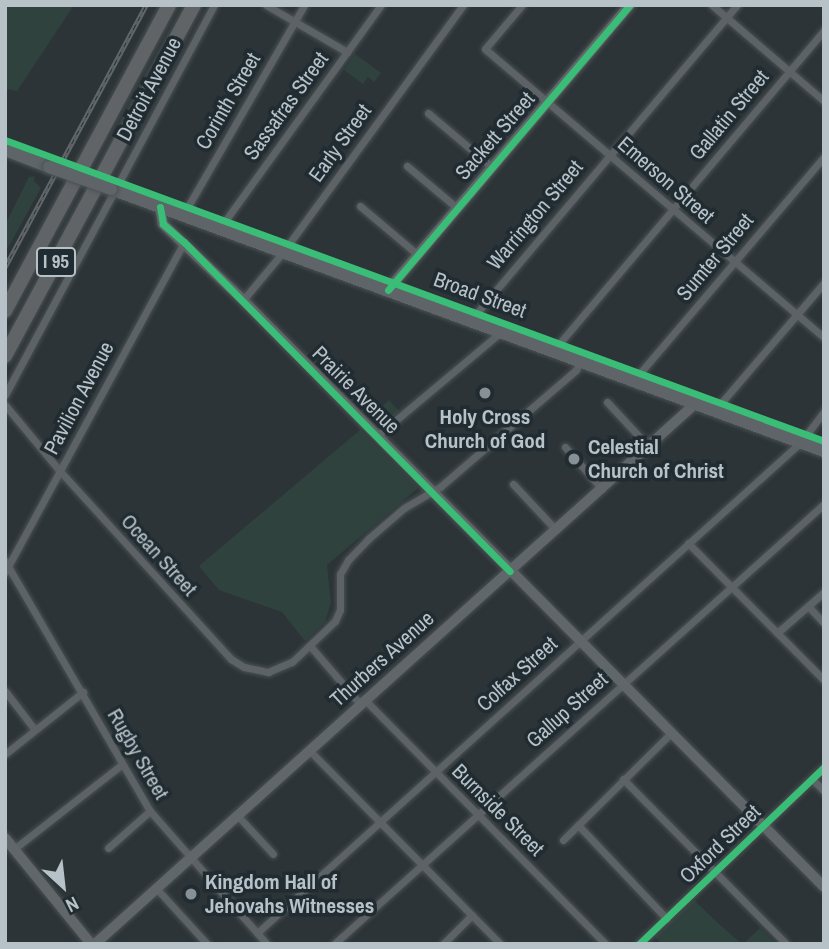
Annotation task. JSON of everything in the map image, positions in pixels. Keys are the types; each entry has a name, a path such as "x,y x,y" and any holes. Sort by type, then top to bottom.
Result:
{"highway":[{"name":"I 95","path":"5,311 169,5"},
{"name":"I 95","path":"5,356 194,5"}],"main road":[{"name":"Broad Street","path":"5,150 824,451"}],"street":[{"name":"Detroit Avenue","path":"5,395 214,5"},
{"path":"266,5 347,52"},
{"name":"Corinth Street","path":"171,211 304,5"},
{"name":"Sassafras Street","path":"220,228 380,5"},
{"name":"Early Street","path":"243,300 283,252 463,5"},
{"name":"Emerson Street","path":"522,5 485,48 824,338"},
{"name":"Sackett Street","path":"387,290 630,5"},
{"path":"712,5 824,101"},
{"name":"Warrington Street","path":"471,321 737,5"},
{"name":"Gallatin Street","path":"553,351 824,30"},
{"path":"428,113 492,167"},
{"name":"Sumter Street","path":"636,382 640,373 824,157"},
{"path":"407,166 457,208"},
{"path":"360,206 417,254"},
{"name":"Prairie Avenue","path":"171,211 181,238 824,887"},
{"name":"Pavilion Avenue","path":"6,566 181,238"},
{"path":"718,412 721,402 824,283"},
{"path":"377,436 501,332"},
{"name":"Ocean Street","path":"5,405 59,470 231,659 244,667 268,672 292,662 311,647 335,621 340,610 340,574 348,560 404,508 440,487 576,370 580,362"},
{"path":"607,401 649,447"},
{"name":"Thurbers Avenue","path":"93,944 695,404"},
{"name":"Colfax Street","path":"257,933 801,442 824,411"},
{"path":"565,447 602,489"},
{"path":"513,484 556,530"},
{"name":"Gallup Street","path":"334,944 824,504"},
{"path":"688,543 824,680"},
{"name":"Rugby Street","path":"6,566 83,692 121,765 150,811 267,944"},
{"path":"777,633 824,592"},
{"path":"808,606 824,623"},
{"name":"Burnside Street","path":"311,647 362,702 436,772 606,944"},
{"path":"5,691 35,730"},
{"path":"5,754 83,692"},
{"path":"563,840 671,733"},
{"path":"309,750 500,944"},
{"path":"14,849 121,765"},
{"name":"Oxford Street","path":"639,944 824,767"},
{"path":"623,779 786,944"},
{"path":"812,779 824,791"},
{"path":"108,848 150,811"},
{"path":"236,814 273,854"},
{"path":"578,825 667,919"},
{"path":"5,838 93,944"},
{"path":"155,887 207,944"},
{"path":"443,944 472,915"}],"green space":[{"path":"5,5 74,5 17,91 5,89"},
{"path":"355,54 381,73 374,82 368,77 363,84 344,70"},
{"path":"35,176 34,181 41,188 5,253 5,225 29,177"},
{"path":"389,400 399,411 380,428 370,417"},
{"path":"360,430 418,488 327,565 331,603 325,622 305,641 282,612 219,590 199,566"},
{"path":"694,900 742,944 662,944 655,937"},
{"path":"760,928 776,944 743,944"}],"railway":[{"path":"5,267 146,5"}],"cycle path":[{"path":"388,290 630,5"},
{"path":"5,140 824,441"},
{"path":"160,207 163,224 184,242 510,571"},
{"path":"639,944 824,767"}],"place":[{"name":"Holy Cross Church of God","path":"485,393"},
{"name":"Celestial Church of Christ","path":"574,459"},
{"name":"Kingdom Hall of Jehovahs Witnesses","path":"191,894"}]}
